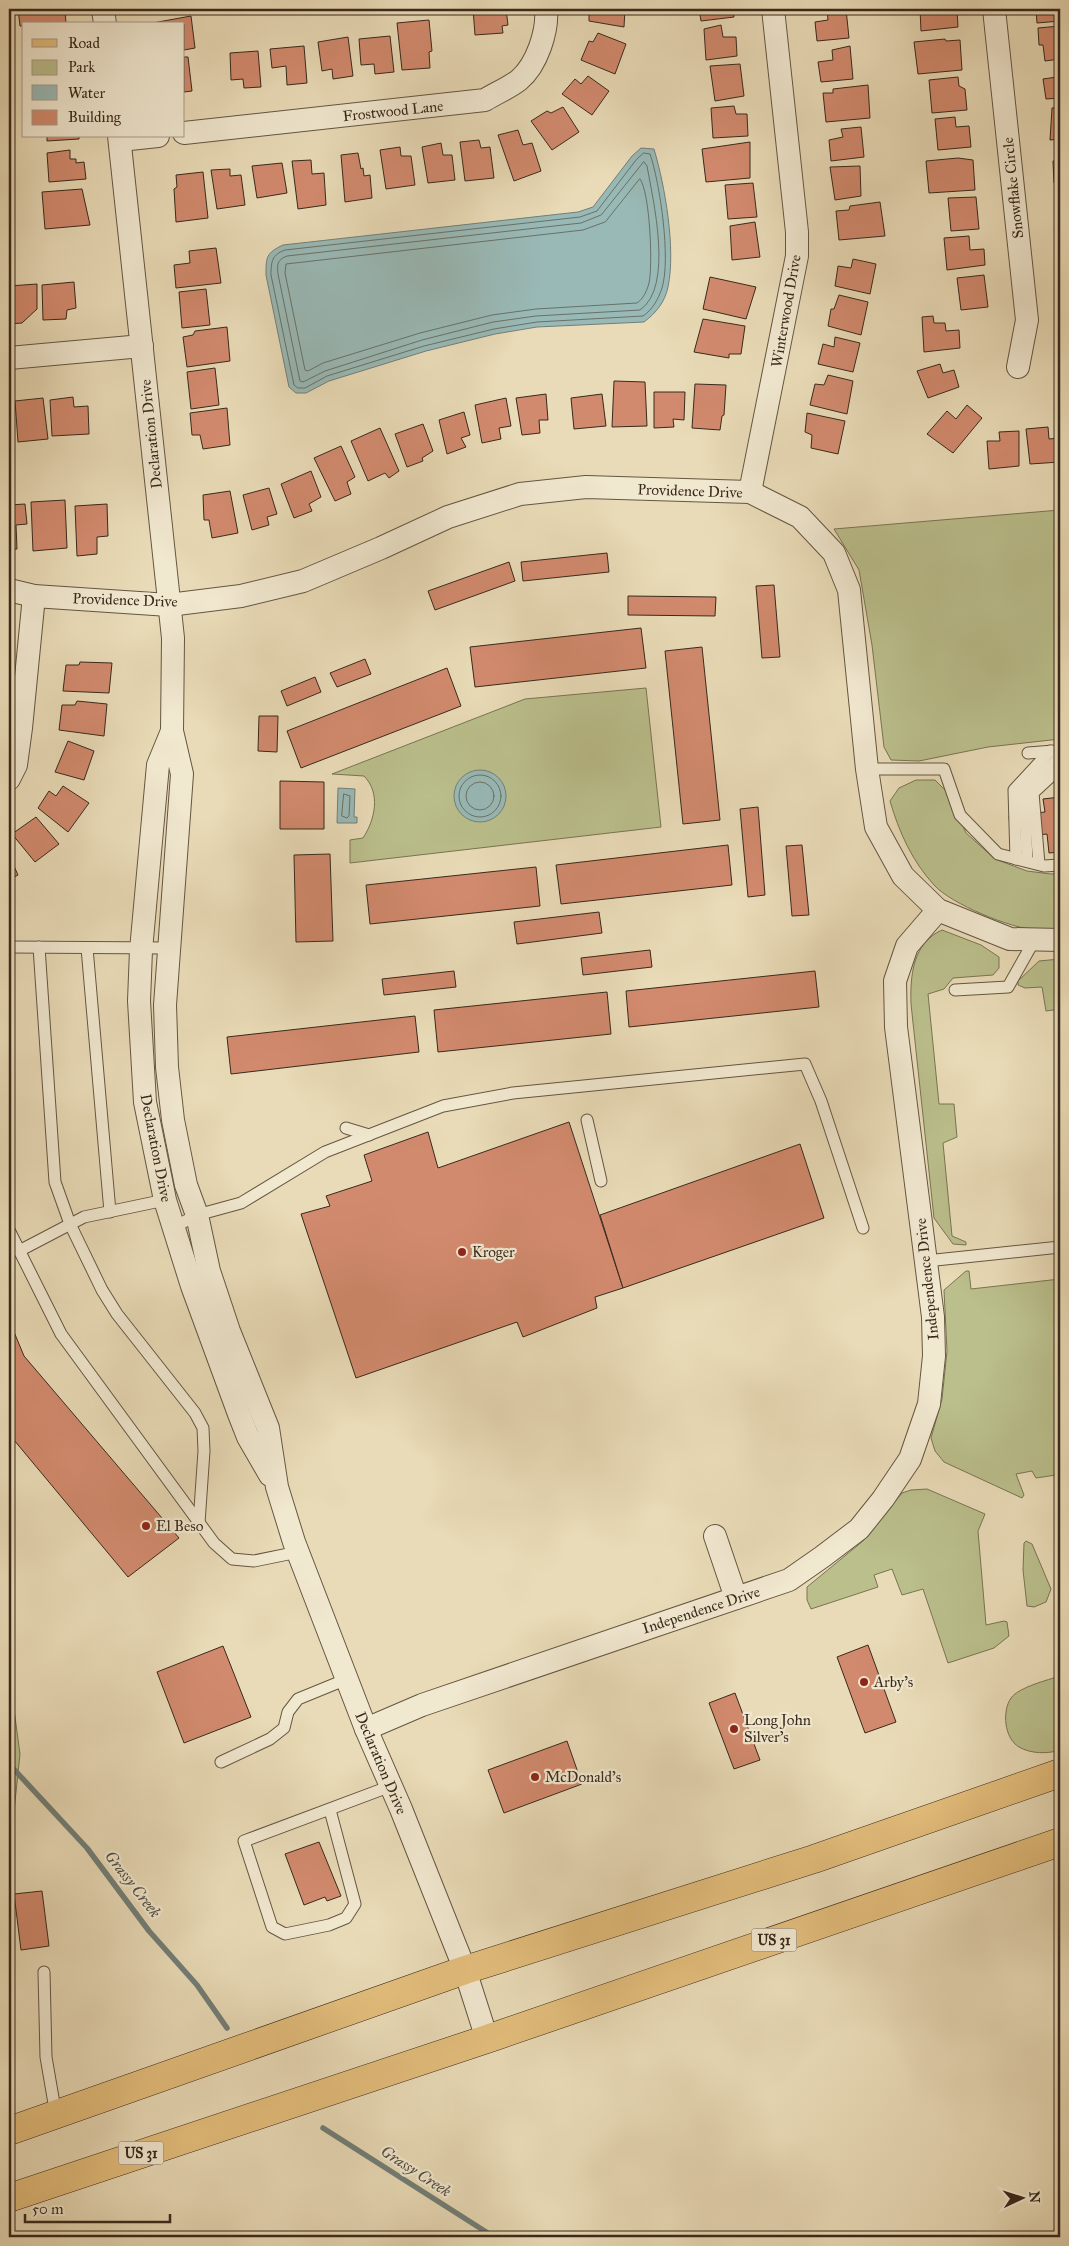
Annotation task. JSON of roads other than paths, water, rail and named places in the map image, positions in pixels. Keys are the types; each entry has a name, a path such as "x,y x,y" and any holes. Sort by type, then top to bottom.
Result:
{"main road":[{"path":"9,2131 465,1970 814,1859 1060,1773"},
{"name":"US 31","path":"9,2198 487,2039 1060,1842"}],"street":[{"path":"103,9 105,22"},
{"name":"Frostwood Lane","path":"185,134 485,100 520,79 538,53 547,19 546,9"},
{"name":"Winterwood Drive","path":"750,492 797,256 797,232 773,9"},
{"name":"Snowflake Circle","path":"994,9 1028,320 1018,367"},
{"name":"Declaration Drive","path":"119,138 173,638 172,731 182,774 164,1005 167,1067 173,1120 186,1185 197,1215 209,1271 229,1331 268,1428 277,1487 298,1552 366,1729 465,1970 487,2039"},
{"path":"9,358 142,346"},
{"name":"Providence Drive","path":"9,590 34,596 169,605 241,596 303,581 448,517 520,494 586,488 750,492 800,516 834,553 849,590 867,769 876,827 904,876 938,910 1010,938 1060,940"},
{"path":"9,779 16,765 34,596"},
{"name":"Declaration Drive","path":"172,731 158,765 141,950 139,1001 145,1102 165,1200 192,1286 248,1437 277,1487"},
{"name":"Independence Drive","path":"366,1729 422,1705 789,1580 859,1529 883,1499 910,1459 929,1404 934,1356 933,1317 896,1026 895,981 907,946 938,910"},
{"path":"715,1536 736,1598"}],"lane":[{"path":"1028,753 1057,753"},
{"path":"1022,860 1014,790 1057,753"},
{"path":"1039,864 1033,793 1060,768"},
{"path":"867,769 944,769 960,815 998,854 1039,864 1060,865"},
{"path":"955,990 1008,987 1035,939"},
{"path":"9,946 141,950 167,948"},
{"path":"39,947 55,1182 70,1224 102,1290 117,1314 195,1413 203,1428 204,1451 199,1523"},
{"path":"87,948 110,1212"},
{"path":"174,1227 197,1215 241,1203 326,1152 443,1106 513,1093 804,1064 821,1101 863,1228"},
{"path":"587,1120 601,1181"},
{"path":"346,1128 369,1135"},
{"path":"19,1251 84,1217 165,1200"},
{"path":"9,1230 60,1334 214,1543 232,1559 254,1561 298,1552"},
{"path":"926,1260 1060,1247"},
{"path":"221,1762 270,1739 284,1728 288,1712 298,1699 347,1680"},
{"path":"330,1810 355,1904 346,1918 329,1925 285,1934 272,1926 244,1841 391,1786"},
{"path":"44,1972 46,2057 56,2115"}],"water":[{"path":"641,148 654,149 665,199 671,255 665,298 656,311 644,322 537,327 495,334 426,351 329,381 306,393 296,393 289,387 266,275 266,264 270,253 283,245 578,212 593,207 632,156"},
{"path":"480,770 490,772 498,778 504,786 506,796 504,806 498,814 490,820 480,822 470,820 462,814 456,806 454,796 456,786 462,778 470,772"},
{"path":"338,788 355,789 354,817 357,817 357,823 337,823"}],"waterway":[{"name":"Grassy Creek","path":"9,1764 87,1848 149,1931 197,1985 227,2028"},
{"name":"Grassy Creek","path":"323,2128 494,2237"}],"place":[{"name":"Kroger","path":"462,1252"},
{"name":"El Beso","path":"146,1526"},
{"name":"Arby's","path":"864,1682"},
{"name":"Long John Silver's","path":"734,1729"},
{"name":"McDonald's","path":"535,1777"}]}
